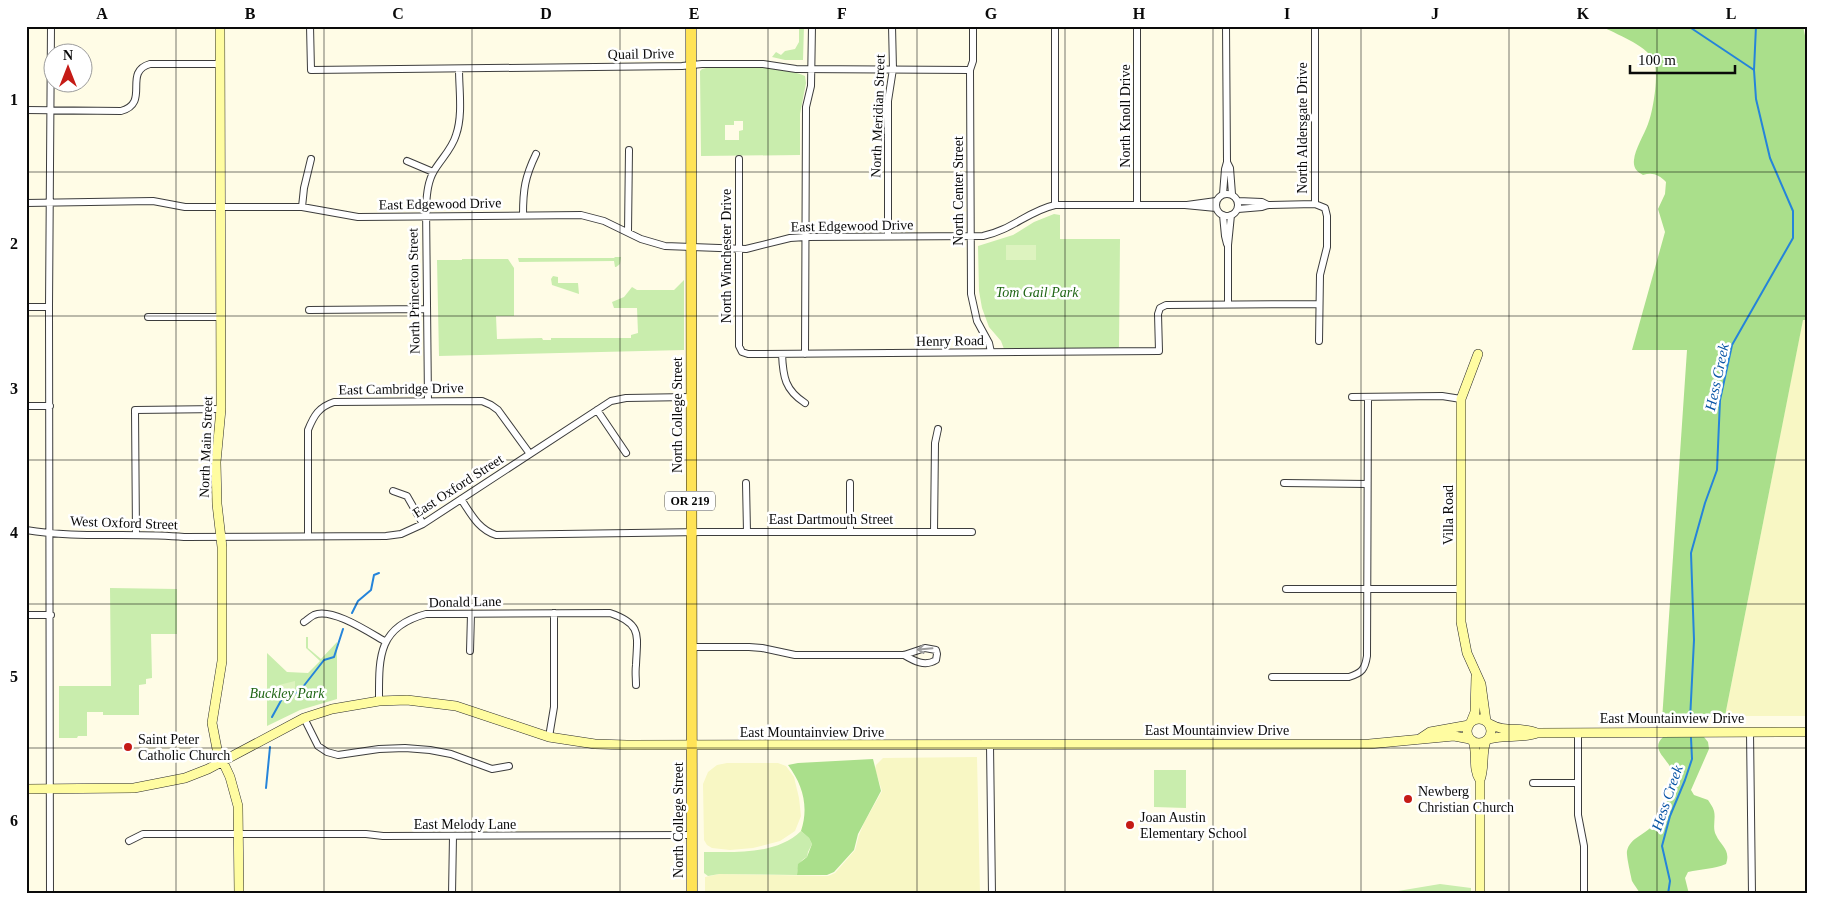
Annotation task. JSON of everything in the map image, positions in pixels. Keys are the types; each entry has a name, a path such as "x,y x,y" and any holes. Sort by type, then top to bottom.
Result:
{"main road":[{"name":"North College Street","path":"691,26 690,533 692,894"}],"street":[{"path":"50,894 49,307 51,26"},
{"name":"North Main Street","path":"220,26 221,409 216,470 217,504 221,537 222,661 212,723 214,739 222,762 230,777 238,806 239,894"},
{"name":"Quail Drive","path":"310,26 311,70 763,64 796,69 970,70"},
{"path":"806,354 806,107 811,86 812,26"},
{"name":"North Meridian Street","path":"888,236 888,101 892,69 892,26"},
{"name":"North Center Street","path":"973,26 973,61 970,70 972,301 977,321 989,343 991,352"},
{"path":"1055,26 1055,205"},
{"name":"North Knoll Drive","path":"1137,26 1137,205"},
{"path":"1226,26 1227,162 1224,169 1223,194 1216,204 1223,215 1224,236 1228,245"},
{"name":"North Aldersgate Drive","path":"1315,26 1315,204 1325,208 1327,216 1327,247 1320,276 1319,341"},
{"path":"26,110 121,111 130,109 136,101 136,77 138,70 142,66 150,64 221,64"},
{"name":"North Princeton Street","path":"428,401 427,192 434,172 451,147 457,133 459,120 459,69"},
{"path":"628,232 629,150"},
{"path":"523,215 523,190 526,177 536,154"},
{"path":"302,207 304,188 312,159"},
{"name":"North Winchester Drive","path":"738,159 739,346 742,352"},
{"path":"407,161 434,172"},
{"path":"1227,162 1230,168 1232,194 1238,201 1238,209"},
{"path":"1223,194 1232,194"},
{"name":"East Edgewood Drive","path":"26,203 153,201 185,207 302,207 358,217 592,216 655,244 739,249 752,249 774,242 806,237 971,236 997,233 1009,228 1037,210 1055,205 1216,204"},
{"path":"1238,201 1262,202 1268,205"},
{"path":"1223,215 1231,215 1238,209 1268,205 1315,204"},
{"path":"1231,215 1228,245 1228,304 1319,304"},
{"name":"Henry Road","path":"742,352 748,354 806,354 1159,351 1158,314 1160,308 1166,305 1228,304"},
{"path":"26,307 49,307"},
{"path":"309,310 427,309"},
{"path":"148,317 221,317"},
{"path":"782,354 783,374 787,385 792,394 805,403"},
{"name":"Villa Road","path":"1478,354 1461,399 1461,622 1463,638 1476,676 1481,684 1488,722"},
{"path":"1272,677 1349,677 1360,673 1365,668 1367,656 1368,396"},
{"path":"1352,397 1442,396 1461,399"},
{"name":"East Oxford Street","path":"221,537 386,536 401,534 423,524 611,401 626,398 690,397"},
{"name":"East Cambridge Drive","path":"308,536 308,430 317,411 334,402 472,400 491,404 505,418 530,454"},
{"path":"26,406 50,406"},
{"path":"136,534 135,410 221,409"},
{"path":"597,410 626,453"},
{"path":"934,532 934,443 938,429"},
{"path":"746,483 747,532"},
{"path":"850,483 850,532"},
{"path":"1284,483 1367,484"},
{"path":"393,491 407,496 423,524"},
{"name":"East Dartmouth Street","path":"460,499 479,526 496,535 972,532"},
{"name":"West Oxford Street","path":"26,530 50,534 136,534 184,538 221,537"},
{"path":"1286,589 1462,589"},
{"path":"549,737 554,707 554,613"},
{"name":"Donald Lane","path":"379,700 379,666 381,653 386,642 396,628 415,617 426,614 610,613 621,617 636,632 638,644 636,685"},
{"path":"304,622 315,614 327,614 342,618 386,642"},
{"path":"470,651 471,614"},
{"path":"26,615 50,615"},
{"path":"691,647 749,646 796,655 904,656 925,648 936,650 937,654 936,660 925,664 904,656"},
{"name":"Villa Road","path":"1470,723 1475,712 1476,676"},
{"name":"East Mountainview Drive","path":"26,789 134,788 185,778 222,762 304,718 332,709 379,700 407,700 456,706 549,737 594,744 692,746 1368,744 1454,736 1471,740"},
{"path":"304,718 318,746 338,755 379,749 405,748 450,754 492,769 509,766"},
{"path":"1480,780 1476,773 1476,752 1467,732 1470,723 1479,719 1488,722 1492,731 1484,747 1480,780 1480,894"},
{"name":"East Mountainview Drive","path":"1488,722 1496,727 1527,729 1537,733"},
{"name":"East Mountainview Drive","path":"1421,738 1430,732 1470,723"},
{"path":"1578,732 1578,815 1584,846 1584,894"},
{"path":"1750,732 1752,894"},
{"name":"East Mountainview Drive","path":"1488,740 1500,736 1527,736 1537,733 1807,732"},
{"path":"1471,740 1480,744 1488,740"},
{"path":"990,745 990,873 992,894"},
{"path":"1533,783 1578,783"},
{"name":"East Melody Lane","path":"129,841 143,834 366,834 383,836 692,835"},
{"path":"452,894 453,836"}],"green space":[{"path":"799,26 804,26 803,60 785,60 772,57 776,52 781,55 785,51 795,49 799,42"},
{"path":"1601,26 1803,26 1807,45 1807,320 1803,320 1725,716 1662,720 1687,350 1632,350 1665,232 1658,209 1665,194 1666,182 1656,175 1641,174 1634,165 1636,151 1652,110 1656,73 1653,59 1644,49"},
{"path":"710,67 771,68 805,76 806,83 800,114 800,155 701,156 700,71","holes":["734,121 743,121 743,130 739,131 739,140 725,140 725,125 734,125"]},
{"name":"Tom Gail Park","path":"1054,214 1060,215 1060,239 1120,239 1118,348 1004,349 1001,341 989,327 982,308 979,291 978,246 1013,235 1034,222"},
{"path":"1006,245 1036,245 1036,260 1006,260"},
{"path":"621,257 620,264 616,267 614,261 519,262 518,258 614,258"},
{"path":"508,259 514,268 514,316 496,316 497,339 631,338 631,335 638,333 637,308 614,308 612,302 624,297 632,287 637,290 674,290 684,280 684,350 439,356 437,260"},
{"path":"553,276 558,277 558,283 578,283 579,294 552,285 551,279"},
{"path":"1803,319 1807,320 1807,716 1725,716"},
{"path":"110,588 177,589 177,634 151,634 152,678 146,679 146,684 139,685 139,715 103,715 103,712 87,712 87,736 59,738 59,686 111,686"},
{"name":"Buckley Park","path":"306,637 308,637 308,648 321,659 337,642 337,699 300,710 267,726 267,653 287,672 308,673 320,661 306,648"},
{"path":"295,681 295,693 279,697 279,685"},
{"path":"1663,737 1704,737 1708,742 1709,749 1691,790 1694,795 1708,800 1714,810 1715,832 1727,855 1726,864 1688,872 1685,878 1689,894 1640,894 1632,881 1628,861 1627,851 1631,843 1651,827 1663,809 1672,790 1673,773 1659,749 1659,743"},
{"path":"977,757 980,894 705,894 705,877 719,874 828,876 835,873 855,850 864,823 882,791 875,769 876,765 883,758"},
{"path":"873,759 881,791 858,834 854,850 834,872 827,875 797,875 798,864 807,857 812,844 809,838 801,831 804,813 803,796 801,788 788,765"},
{"path":"727,763 778,763 786,766 794,777 799,798 801,816 795,831 780,841 753,848 730,850 712,848 707,845 704,840 703,784 708,772 717,765"},
{"path":"1154,770 1186,770 1186,808 1154,807"},
{"path":"801,831 809,838 812,844 807,857 799,864 797,875 719,874 708,876 704,873 704,852 742,852 768,848 791,839"},
{"path":"1440,884 1471,888 1471,894 1391,894 1398,891"}],"waterway":[{"path":"1688,26 1754,70"},
{"name":"Hess Creek","path":"1690,720 1694,640 1691,553 1705,503 1717,470 1720,400 1732,345 1793,238 1793,211 1770,158 1756,99 1754,70 1756,26"},
{"path":"352,613 358,601 371,590 374,575 379,573"},
{"path":"272,717 283,697 299,692 324,660 334,657 343,629"},
{"name":"Hess Creek","path":"1668,894 1670,881 1662,846 1670,816 1692,759 1691,738"},
{"path":"266,788 270,747"}],"place":[{"name":"Saint Peter Catholic Church","path":"128,747"},
{"name":"Newberg Christian Church","path":"1408,799"},
{"name":"Joan Austin Elementary School","path":"1130,825"}]}
